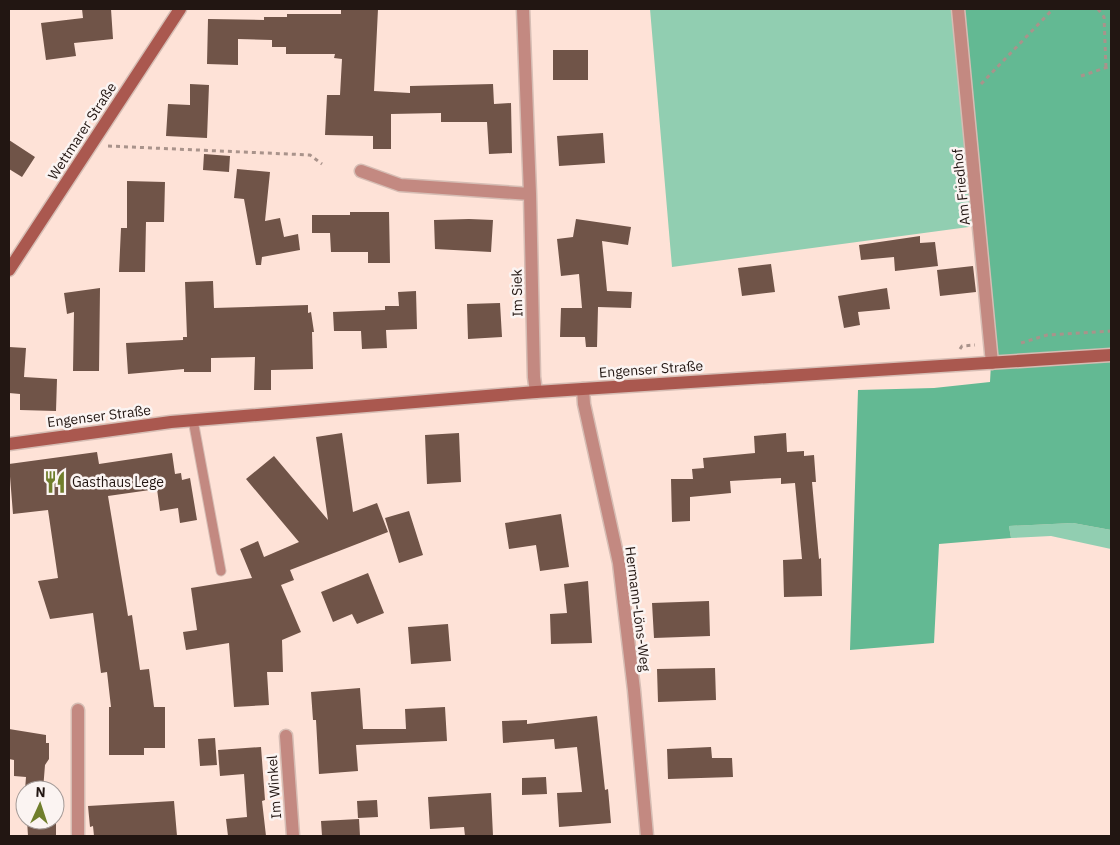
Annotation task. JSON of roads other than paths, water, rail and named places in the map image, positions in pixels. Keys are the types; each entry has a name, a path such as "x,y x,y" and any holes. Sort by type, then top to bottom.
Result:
{"street":[{"name":"Wettmarer Straße","path":"9,270 180,9"},
{"name":"Im Siek","path":"523,9 536,392"},
{"name":"Am Friedhof","path":"958,9 992,345 992,363"},
{"path":"361,171 400,185 530,194"},
{"name":"Engenser Straße","path":"9,444 193,420 536,392 1111,355"},
{"name":"Hermann-Löns-Weg","path":"583,389 584,404 619,563 647,836"},
{"path":"78,710 78,836"},
{"name":"Im Winkel","path":"286,736 292,836"}],"lane":[{"path":"193,420 221,571"}],"place":[{"name":"Gasthaus Lege","path":"55,482"}]}
